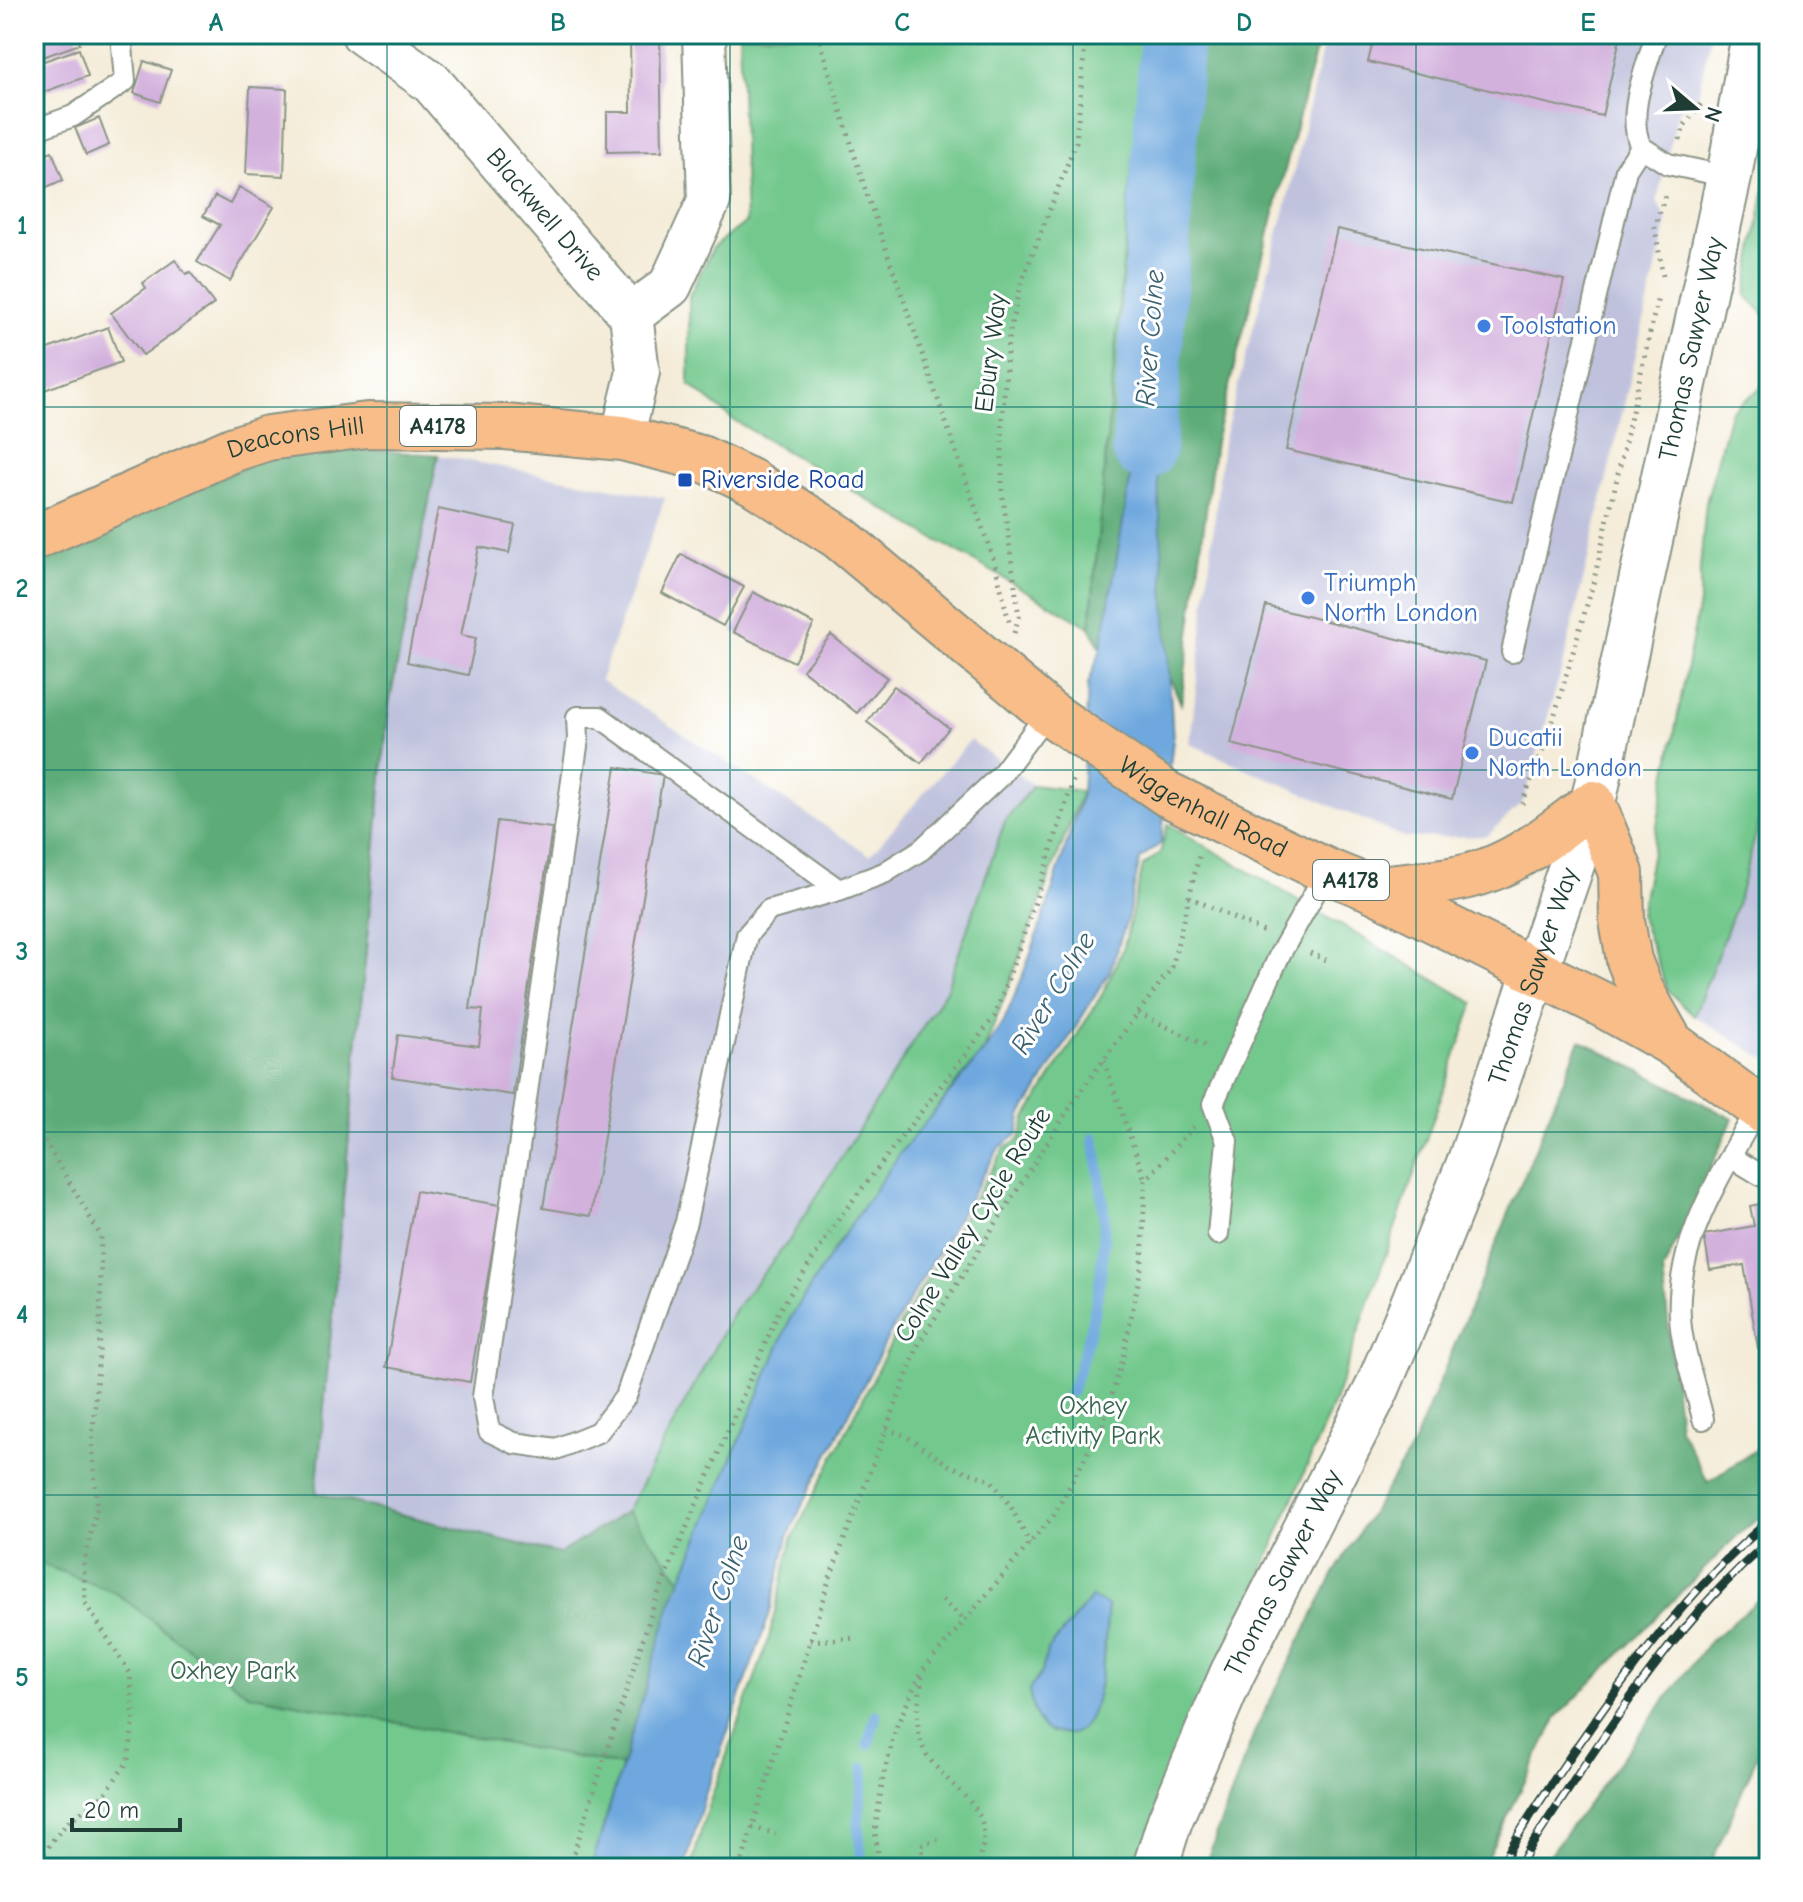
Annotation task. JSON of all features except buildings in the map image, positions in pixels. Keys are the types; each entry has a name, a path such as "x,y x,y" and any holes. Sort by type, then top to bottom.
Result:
{"main road":[{"name":"Deacons Hill","path":"34,538 234,449 268,438 367,425 505,427 622,438 701,458 752,482 839,537"},
{"name":"Wiggenhall Road","path":"839,537 1048,712 1167,794 1327,871 1372,889 1671,1043 1763,1112"},
{"path":"1372,889 1465,877 1490,870 1531,849 1593,803 1621,873 1622,921 1629,960 1640,988 1671,1043"}],"street":[{"name":"Blackwell Drive","path":"363,34 431,82 631,315"},
{"path":"622,438 638,372 631,315 670,286 709,201 704,34"},
{"name":"Thomas Sawyer Way","path":"1155,1868 1170,1820 1232,1674 1376,1391 1412,1306 1470,1161 1593,803 1729,177 1754,34"}],"lane":[{"path":"34,130 73,116 125,81 121,34"},
{"path":"1656,34 1636,105 1634,134 1641,147 1652,157 1668,164 1729,177"},
{"path":"1512,652 1616,208 1626,170 1641,147"},
{"path":"839,890 600,717 577,717 578,739 483,1397 489,1431 514,1443 556,1449 598,1432 626,1396 686,1222 747,935 769,910 839,890 884,873 921,850 1001,775 1048,712"},
{"path":"1218,1234 1227,1141 1213,1104 1288,943 1327,871"},
{"path":"1703,1419 1680,1320 1680,1281 1694,1227 1731,1157 1763,1112"},
{"path":"1731,1157 1769,1180"}],"path":[{"name":"Ebury Way","path":"818,34 864,186 995,564 1012,638 1019,617 1002,490 1002,424 1008,340 1020,286 1076,142 1086,34"},
{"path":"569,1868 656,1599 779,1311 840,1217 995,1016 1034,905 1085,738"},
{"name":"Colne Valley Cycle Route","path":"740,1868 829,1580 919,1343 1080,1092 1172,967 1202,844"},
{"path":"1189,897 1326,960"},
{"path":"1138,1013 1232,1058"},
{"path":"880,1868 875,1832 883,1777 897,1725 922,1671 1054,1515 1103,1424 1122,1362 1142,1263 1145,1181 1103,1061"},
{"path":"1145,1181 1213,1104"},
{"path":"34,1129 43,1138 101,1236 100,1340 92,1441 97,1508 84,1562 85,1603 130,1673 134,1718 128,1761 104,1795 69,1821 54,1838 35,1868"},
{"path":"886,1429 906,1436 950,1466 991,1480 1011,1507 1030,1544"},
{"path":"942,1600 966,1621"},
{"path":"810,1641 857,1638"},
{"path":"922,1671 916,1718 925,1753 968,1796 985,1831 984,1851 974,1868"},
{"path":"752,1827 776,1834"},
{"path":"927,1868 921,1845 944,1837"}],"shaded area":[{"path":"1326,34 1711,34 1697,100 1678,111 1657,201 1667,222 1565,657 1523,802 1487,836 1405,838 1190,744 1223,442 1287,201"},
{"path":"438,455 665,498 600,680 870,855 970,740 1033,785 1005,821 946,990 789,1241 736,1307 627,1511 559,1554 316,1493 388,710"},
{"path":"1769,797 1769,1061 1694,1016 1737,904"}],"green space":[{"path":"739,34 1144,34 1090,627 732,419 689,384 689,296 713,248 746,222"},
{"path":"1144,34 1320,34 1215,441 1181,704 1168,673 1150,365 1101,649 1090,627"},
{"path":"1769,164 1769,320 1746,295"},
{"path":"1769,381 1769,786 1737,904 1694,1016 1668,991 1640,915 1700,598 1706,503 1730,412"},
{"name":"Oxhey Park","path":"295,445 438,455 388,710 316,1493 559,1554 627,1511 681,1579 622,1766 248,1694 116,1593 34,1561 34,565 117,524"},
{"name":"Oxhey Park","path":"438,455 388,710 316,1493 559,1554 627,1511 736,1307 789,1241 946,990 1005,821 1033,785 1082,791 984,1051 948,1093 671,1604 591,1868 34,1868 34,565"},
{"name":"Oxhey Activity Park","path":"1168,824 1474,1003 1334,1402 1137,1868 691,1868 706,1812 768,1642 792,1539 901,1323 1004,1149 1020,1139 1026,1118 1103,993 1124,946 1143,866 1160,853"},
{"path":"1580,1040 1733,1119 1663,1271 1679,1428 1708,1482 1769,1441 1769,1509 1737,1536 1557,1717 1482,1868 1204,1868 1254,1733 1334,1573 1413,1446"},
{"path":"1769,1591 1769,1729 1709,1868 1540,1868 1707,1644"}],"water":[{"path":"1151,360 1173,740 1161,843 1140,859 1127,920 1109,973 1021,1116 1018,1134 999,1148 888,1337 800,1510 788,1537 769,1616 704,1798 685,1868 591,1868 671,1604 791,1317 901,1152 984,1051 1004,1021 1020,983 1082,794 1088,684 1101,649"},
{"path":"1092,1597 1108,1606 1102,1672 1094,1708 1088,1721 1077,1732 1065,1734 1049,1731 1036,1717 1029,1690 1042,1672 1047,1651"}],"waterway":[{"name":"River Colne","path":"1144,448 1172,34"},
{"path":"1071,1392 1090,1331 1102,1268 1104,1215 1094,1138"},
{"path":"868,1744 876,1715"},
{"path":"862,1868 858,1822 864,1768"}],"railway":[{"path":"1500,1868 1539,1802 1634,1667 1711,1575 1769,1521"},
{"path":"1519,1868 1639,1686 1701,1609 1769,1542"}],"place":[{"name":"Toolstation","path":"1484,326"},
{"name":"Riverside Road","path":"685,480"},
{"name":"Triumph North London","path":"1308,598"},
{"name":"Ducatii North London","path":"1472,753"}]}
